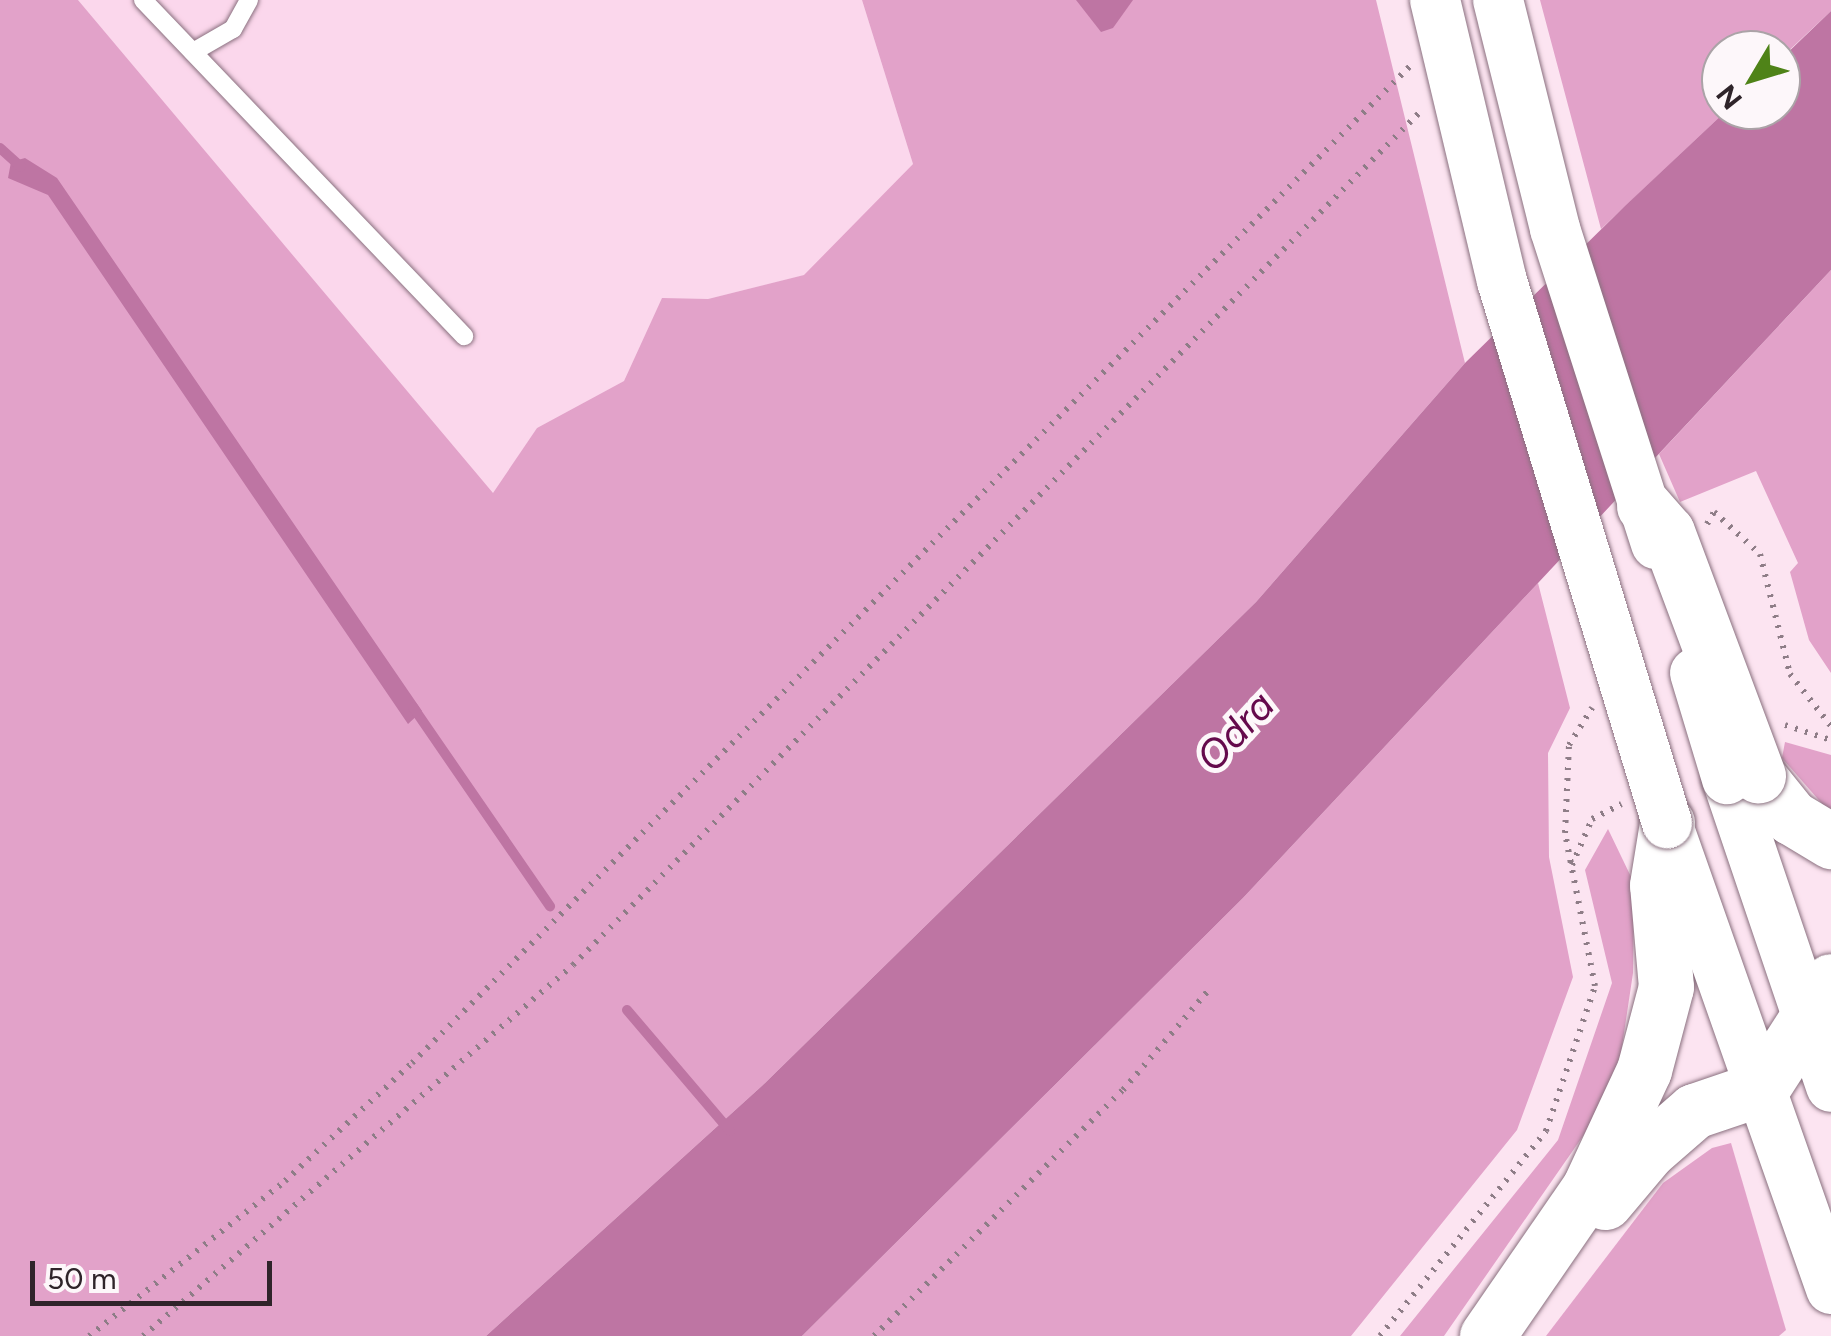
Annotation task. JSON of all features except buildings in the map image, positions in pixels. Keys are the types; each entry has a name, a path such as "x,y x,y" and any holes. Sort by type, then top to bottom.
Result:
{"highway":[{"path":"1644,506 1667,532 1742,777 1791,817 1831,841"},
{"path":"1487,1336 1589,1188 1644,1070 1666,986 1658,885 1667,823"},
{"path":"1496,1336 1539,1295 1648,1151 1694,1112 1762,1088 1820,1001"}],"main road":[{"path":"1436,0 1502,281 1667,823 1831,1290"},
{"path":"1498,0 1554,229 1644,506"},
{"path":"1742,777 1820,1001 1831,1088"}],"lane":[{"path":"143,0 464,336"},
{"path":"193,52 233,29 250,0"}],"path":[{"path":"89,1336 285,1182 412,1064 1424,50"},
{"path":"143,1336 573,965 1432,99"},
{"path":"1714,512 1760,554 1790,674 1831,726"},
{"path":"1380,1336 1546,1131 1595,986 1565,833 1570,745"},
{"path":"874,1336 1123,1090 1208,991"}],"shaded area":[{"path":"0,0 78,0 493,493 537,428 624,381 662,298 708,299 804,275 913,164 862,0 1376,0 1465,363 1256,602 765,1083 486,1336 0,1336"},
{"path":"78,0 862,0 913,164 805,275 708,299 662,299 624,381 537,428 493,494"},
{"path":"1540,0 1831,0 1831,11 1801,39 1801,30 1701,30 1701,130 1706,130 1601,229"},
{"path":"1831,270 1831,673 1809,640 1790,572 1798,563 1756,471 1680,502 1659,454"},
{"path":"1538,583 1570,708 1548,753 1549,857 1573,977 1517,1130 1351,1336 802,1336 1243,898"},
{"path":"1785,742 1831,755 1831,814 1782,758"},
{"path":"1608,829 1634,883 1633,973 1621,1053 1599,1113 1444,1336 1400,1336 1558,1140 1612,983 1585,870"},
{"path":"1731,1143 1786,1330 1779,1336 1546,1336 1663,1183 1712,1148"}],"water":[{"path":"1076,0 1133,0 1113,28 1101,32"},
{"name":"Odra","path":"1831,11 1831,270 1243,898 802,1336 486,1336 765,1083 1256,602 1465,363 1706,130 1801,130 1801,40"},
{"path":"25,158 57,178 422,711 408,724 48,195 8,178 11,162"}],"waterway":[{"path":"0,148 21,167"},
{"path":"413,707 550,906"},
{"path":"627,1010 730,1131"}]}
